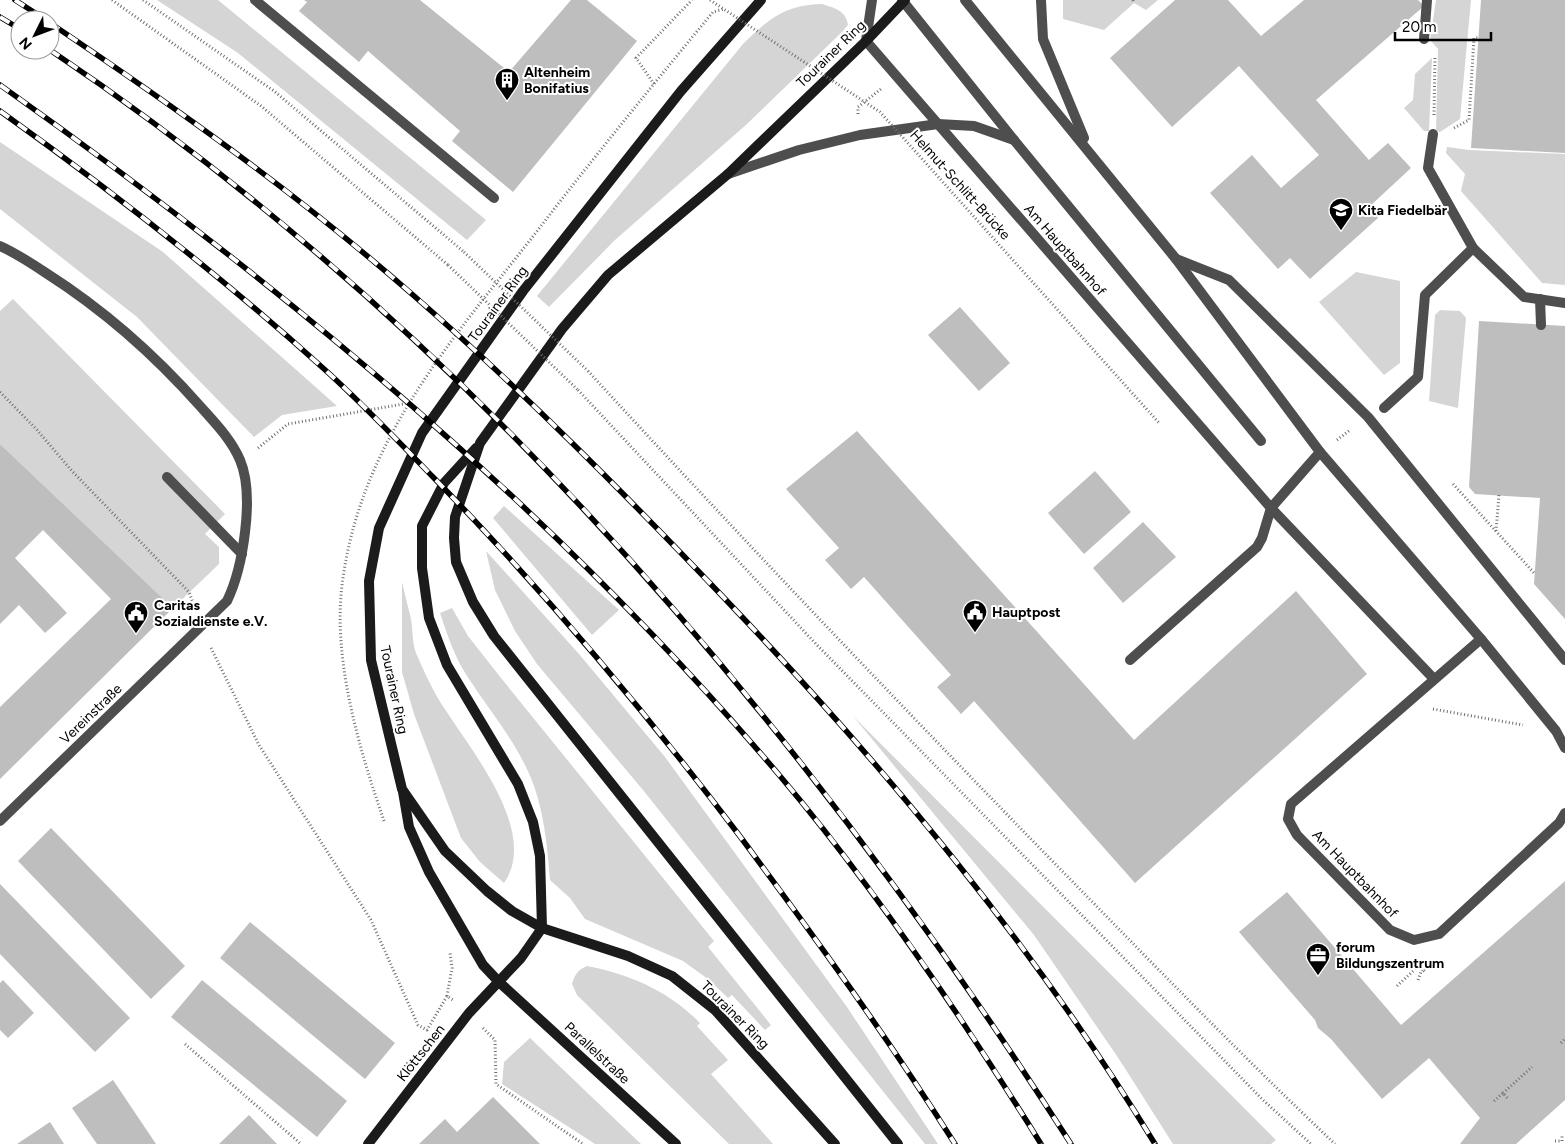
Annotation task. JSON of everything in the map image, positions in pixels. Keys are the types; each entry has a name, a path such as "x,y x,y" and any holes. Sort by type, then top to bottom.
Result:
{"main road":[{"name":"Tourainer Ring","path":"761,0 681,91 529,283 422,433 379,528 369,581 372,660 402,789 445,851 486,891 512,911 542,928 628,956 672,976 715,1010 835,1144"},
{"name":"Tourainer Ring","path":"898,1144 506,651 473,602 456,562 454,538 455,517 480,443 562,329 608,275 728,174 866,41 903,1"},
{"path":"480,443 444,483 422,526 422,568 429,618 447,665 518,784 533,822 540,856 542,928"},
{"name":"Parallelstraße","path":"402,789 408,827 429,872 483,965 498,982 676,1144"},
{"name":"Klöttschen","path":"368,1144 470,1013 521,958 542,928"}],"street":[{"path":"254,0 494,198"},
{"path":"866,41 872,0"},
{"path":"965,0 1088,148 1176,259 1320,452 1481,639 1556,731 1565,748"},
{"path":"1041,0 1043,39 1088,148"},
{"path":"1424,39 1427,0"},
{"path":"903,1 1014,140 1261,441"},
{"name":"Am Hauptbahnhof","path":"866,41 1271,508 1434,679"},
{"path":"728,174 799,150 860,135 938,124 974,126 1014,140"},
{"path":"1434,134 1428,168 1473,248 1524,297 1565,303"},
{"path":"5,248 60,282 122,328 179,382 227,436 241,461"},
{"path":"1384,408 1418,377 1425,295 1473,248"},
{"path":"1176,259 1229,280 1368,417 1565,660"},
{"path":"1540,299 1541,325"},
{"path":"1130,660 1257,547 1262,538 1271,508 1320,452"},
{"name":"Vereinstraße","path":"0,821 227,601 237,580 245,532 246,499 241,461"},
{"path":"167,477 242,554"},
{"name":"Am Hauptbahnhof","path":"1481,639 1291,804 1288,819 1297,835 1390,930 1414,940 1439,934 1559,823 1565,813"}],"path":[{"path":"112,0 261,106 448,265 578,390 816,644 1263,1100 1311,1144"},
{"path":"143,0 274,91 464,252 588,371 831,631 993,800 1268,1080 1335,1144"},
{"path":"654,84 636,58 692,0"},
{"name":"Helmut-Schlitt-Brücke","path":"710,0 880,112 1160,424"},
{"path":"1453,129 1468,120 1474,38 1478,38"},
{"path":"1434,120 1435,51"},
{"path":"0,392 38,430 72,472 189,592"},
{"path":"241,461 288,424 410,402"},
{"path":"1496,531 1499,495"},
{"path":"202,626 216,660 259,745 371,920 418,1025 427,1030 446,996 452,968 450,951"},
{"path":"1407,704 1556,731"},
{"path":"1396,986 1426,960"},
{"path":"1420,965 1426,973"},
{"path":"1422,969 1434,966"},
{"path":"1418,980 1422,969"},
{"path":"446,996 470,1013 495,1040 496,1084 583,1144"},
{"path":"1561,1043 1565,1039"},
{"path":"185,1044 301,1144"},
{"path":"1494,1101 1532,1067"},
{"path":"1503,1093 1508,1099"},
{"path":"1555,1141 1563,1142 1562,1134"}],"shaded area":[{"path":"157,0 218,0 486,220 467,240 238,53"},
{"path":"1063,0 1158,0 1146,10 1134,3 1104,30 1063,19"},
{"path":"1436,0 1471,0 1460,119 1440,132 1436,131 1438,49 1430,40"},
{"path":"822,4 839,10 845,16 848,25 842,32 747,124 615,240 549,307 537,296 743,44 761,27 778,15 797,7"},
{"path":"1432,58 1429,131 1424,131 1404,108 1413,100 1415,74"},
{"path":"0,142 163,252 337,406 282,415 254,437 137,317 0,209"},
{"path":"1447,147 1469,150 1565,154 1565,285 1542,283 1461,191 1465,174 1446,153"},
{"path":"1356,272 1400,281 1400,363 1384,375 1319,302"},
{"path":"13,299 225,514 205,534 219,547 219,564 173,608 0,444 0,311"},
{"path":"1440,310 1460,311 1466,318 1458,408 1429,401 1435,315"},
{"path":"504,506 619,610 592,635 493,518"},
{"path":"486,551 579,654 665,757 847,1007 938,1144 925,1144 643,790 537,664 515,631 495,590"},
{"path":"402,582 411,619 413,641 421,664 436,695 494,786 506,812 513,837 513,861 504,883 480,862 461,838 414,714 402,672"},
{"path":"452,608 468,636 501,678 714,941 708,947 771,1025 765,1030 732,995 728,998 708,979 683,961 585,919 570,898 550,880 543,821 531,778 510,739 458,660 440,613"},
{"path":"853,716 1276,1140 1271,1144 1173,1144 1119,1059 1034,935"},
{"path":"587,966 634,979 662,993 676,1002 700,1023 697,1026 728,1060 711,1074 773,1144 729,1144 577,995 572,984 573,981 579,971"},
{"path":"530,1038 641,1144 595,1144 502,1084 504,1062"}],"building":[{"name":"Altenheim Bonifatius","path":"304,0 420,0 509,72 571,0 587,0 637,41 513,192 452,141 460,131 368,51 359,62 299,11 307,2"},
{"path":"1175,0 1228,0 1261,36 1304,0 1418,0 1424,6 1316,100 1369,160 1388,143 1411,168 1369,207 1378,218 1310,279 1290,258 1278,269 1210,193 1252,155 1281,188 1319,155 1239,66 1172,127 1110,58"},
{"path":"1481,0 1565,0 1565,153 1471,148"},
{"path":"960,307 1010,363 979,391 928,335"},
{"path":"1479,321 1565,326 1565,619 1534,584 1540,498 1475,494 1469,487"},
{"name":"Hauptpost","path":"857,431 1134,740 1296,591 1367,674 1135,883 974,701 961,714 937,687 951,675 864,577 851,589 825,560 839,548 786,489"},
{"path":"0,444 173,608 0,779 0,707 111,599 43,530 15,558 67,613 45,633 19,605 0,624"},
{"path":"1095,471 1131,512 1084,554 1048,513"},
{"path":"1143,522 1176,557 1123,603 1093,568"},
{"path":"51,828 185,966 151,999 18,861"},
{"path":"1565,881 1565,1100 1516,1144 1460,1144 1480,1118 1429,1058 1382,1099 1331,1039 1318,1028 1315,1020 1239,932 1287,892 1401,1025"},
{"path":"0,884 130,1018 95,1052 0,954"},
{"path":"250,922 395,1043 365,1079 220,958"},
{"path":"3,980 34,1013 8,1038 0,1030 0,983"},
{"path":"202,980 347,1101 317,1137 171,1017"},
{"path":"113,1080 156,1144 97,1144 72,1108"},
{"path":"493,1097 540,1144 419,1144 445,1119 457,1132"},
{"path":"249,1115 277,1144 219,1144"},
{"path":"50,1122 64,1144 17,1144"}],"railway":[{"path":"15,0 30,10"},
{"path":"0,17 10,23"},
{"path":"60,30 236,153 370,258 494,368 651,522 786,664 901,794 956,861 1060,1000 1109,1071 1155,1144"},
{"path":"60,57 203,160 348,280 486,408 616,544 740,687 856,835 967,988 1071,1144"},
{"path":"0,85 106,161 210,240 312,322 412,406 509,493 603,584 694,678 780,776 851,864 981,1049 1041,1144"},
{"path":"0,111 206,267 284,334 366,408 515,564 630,697 739,835 904,1065 955,1144"}],"place":[{"name":"Altenheim Bonifatius","path":"507,101"},
{"name":"Kita Fiedelbär","path":"1341,231"},
{"name":"Hauptpost","path":"975,633"},
{"name":"Caritas Sozialdienste e.V.","path":"136,634"},
{"name":"forum Bildungszentrum","path":"1318,976"}]}
